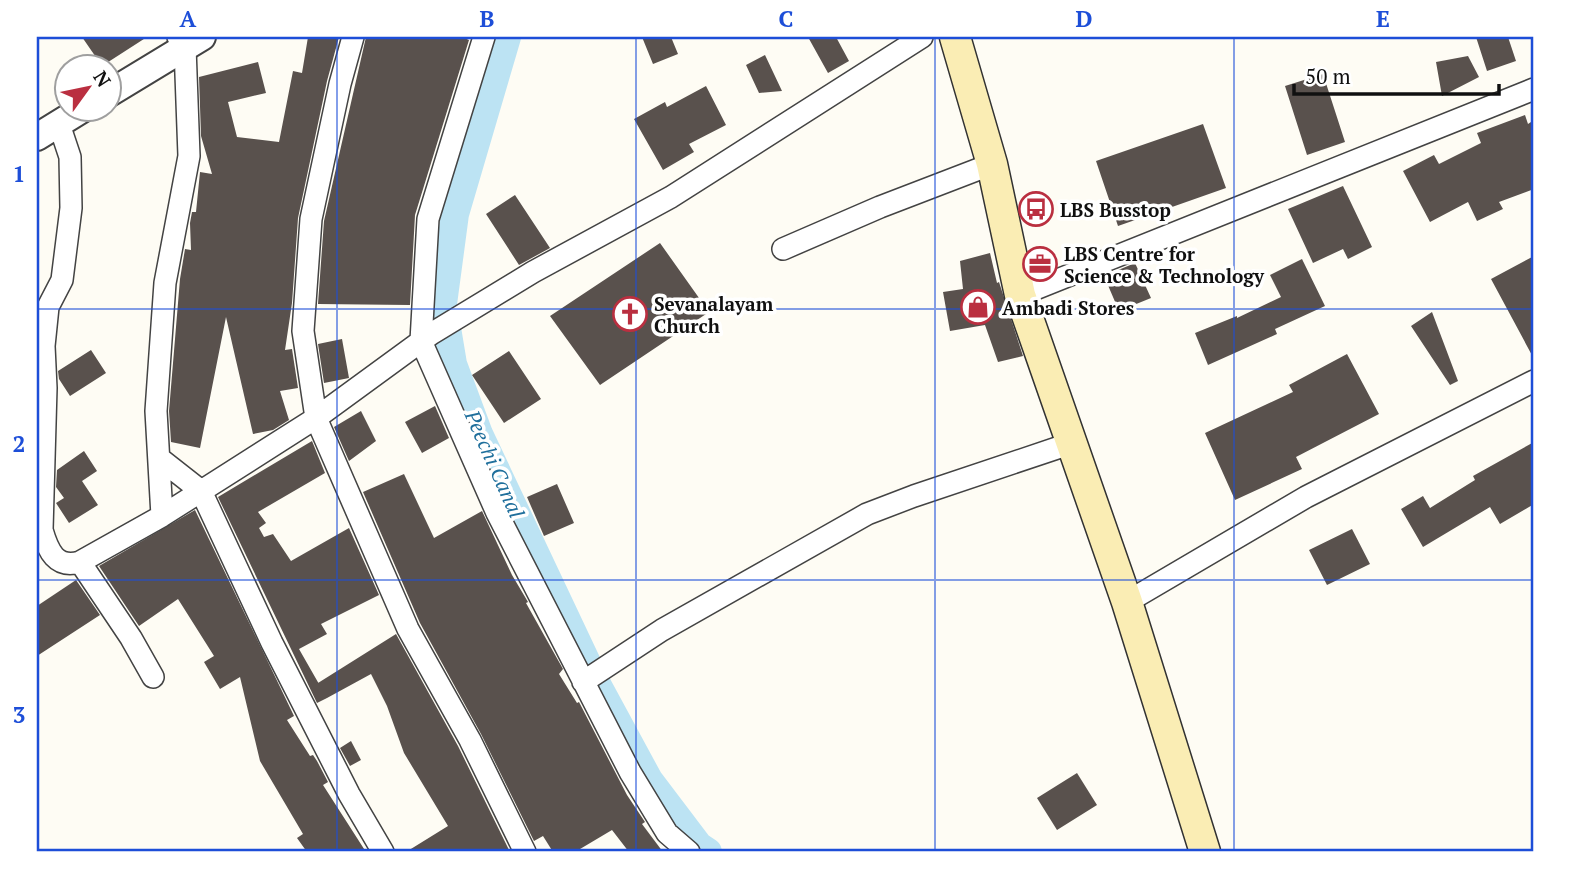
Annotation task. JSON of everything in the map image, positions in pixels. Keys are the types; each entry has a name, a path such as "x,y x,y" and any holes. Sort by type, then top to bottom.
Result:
{"main road":[{"path":"955,37 992,164 1020,295 1127,602 1205,852"}],"street":[{"path":"353,37 311,219 303,331 316,418 408,629 470,740 525,852"},
{"path":"484,37 428,219 426,337 497,513 629,772 667,833 690,852"},
{"path":"60,124 70,158 71,208 62,281 42,310 46,388 42,530 47,549 55,559 71,565 162,516 316,418 426,337 461,315 533,272 671,197 922,37"},
{"path":"122,85 188,40"},
{"path":"162,516 156,411 165,283 189,156 188,40"},
{"path":"1020,295 1534,89"},
{"path":"37,137 63,122"},
{"path":"783,249 880,207 992,164"},
{"path":"1127,602 1306,497 1534,380"},
{"path":"583,682 662,630 867,514 1072,443"},
{"path":"159,458 201,491 272,643 349,794 383,852"},
{"path":"80,562 131,638 153,677"}],"building":[{"path":"82,37 147,37 122,53 92,52"},
{"path":"308,37 339,37 298,218 292,303 285,350 292,349 298,388 280,391 289,420 273,430 253,434 226,317 200,448 171,442 169,411 180,279 185,249 191,250 190,223 192,212 196,212 200,172 212,174 201,136 199,77 258,62 266,93 228,102 237,137 279,142 293,71 302,73"},
{"path":"366,37 462,37 469,40 415,215 410,305 318,304 324,221"},
{"path":"642,37 671,37 678,54 653,64"},
{"path":"808,37 836,37 849,61 828,73"},
{"path":"1476,37 1508,37 1516,61 1487,71"},
{"path":"765,55 782,91 759,93 746,65"},
{"path":"1468,56 1479,77 1442,96 1436,62"},
{"path":"1323,74 1345,142 1307,155 1285,86"},
{"path":"706,86 726,125 689,144 694,152 663,170 634,119 665,102 667,107"},
{"path":"1525,115 1528,124 1534,120 1534,189 1499,202 1503,209 1477,221 1468,202 1430,222 1403,171 1434,155 1439,164 1481,143 1477,133"},
{"path":"1203,124 1226,188 1118,226 1096,161"},
{"path":"1343,186 1372,247 1348,259 1343,249 1313,263 1288,209"},
{"path":"515,195 550,248 519,265 486,214"},
{"name":"Sevanalayam Church","path":"660,243 709,312 600,385 550,316"},
{"path":"990,253 997,283 999,282 1023,356 998,362 985,325 950,331 943,292 963,289 960,261"},
{"path":"1534,256 1534,359 1491,279"},
{"path":"1302,259 1325,306 1275,329 1277,334 1208,365 1195,333 1237,318 1281,297 1270,275"},
{"path":"1135,263 1151,298 1119,311 1104,276"},
{"path":"1432,312 1458,381 1450,385 1411,326"},
{"path":"342,339 349,378 324,383 318,344"},
{"path":"91,350 106,373 70,396 59,379 58,371"},
{"path":"509,351 541,399 504,423 472,375"},
{"path":"1347,354 1379,414 1296,457 1302,469 1235,500 1205,433 1293,392 1289,385"},
{"path":"435,406 449,438 422,453 405,422"},
{"path":"361,411 376,441 349,461 334,427"},
{"path":"312,441 325,473 258,512 266,523 259,528 264,537 273,534 291,561 349,528 379,595 321,624 327,634 299,649 327,698 317,703 218,497"},
{"path":"1534,442 1534,504 1500,524 1490,507 1423,547 1401,509 1423,496 1430,508 1475,480 1473,476"},
{"path":"84,451 97,471 82,481 98,505 69,523 56,503 64,498 56,487 57,470"},
{"path":"404,474 434,538 482,511 528,602 526,603 563,669 559,674 577,703 579,702 627,795 645,822 642,824 663,852 629,852 612,830 575,852 553,852 543,836 534,841 481,734 420,623 363,492"},
{"path":"557,484 574,523 544,536 527,497"},
{"path":"195,510 294,716 287,720 310,756 313,755 317,761 328,782 323,785 366,852 307,852 297,838 303,834 260,761 240,677 220,689 204,662 214,656 178,599 139,626 99,566"},
{"path":"1352,529 1370,564 1327,585 1309,550"},
{"path":"76,580 100,615 37,656 37,606"},
{"path":"396,634 458,746 510,852 406,852 448,826 404,753 387,706 371,674 327,698 318,683"},
{"path":"351,741 361,760 350,766 340,748"},
{"path":"1077,773 1097,805 1057,830 1037,798"}],"waterway":[{"name":"Peechi Canal","path":"507,37 455,214 443,304 453,364 479,434 598,686 649,780 699,846 708,852"}],"place":[{"name":"LBS Busstop","path":"1036,209"},
{"name":"LBS Centre for Science & Technology","path":"1040,264"},
{"name":"Ambadi Stores","path":"978,307"},
{"name":"Sevanalayam Church","path":"630,314"}]}
